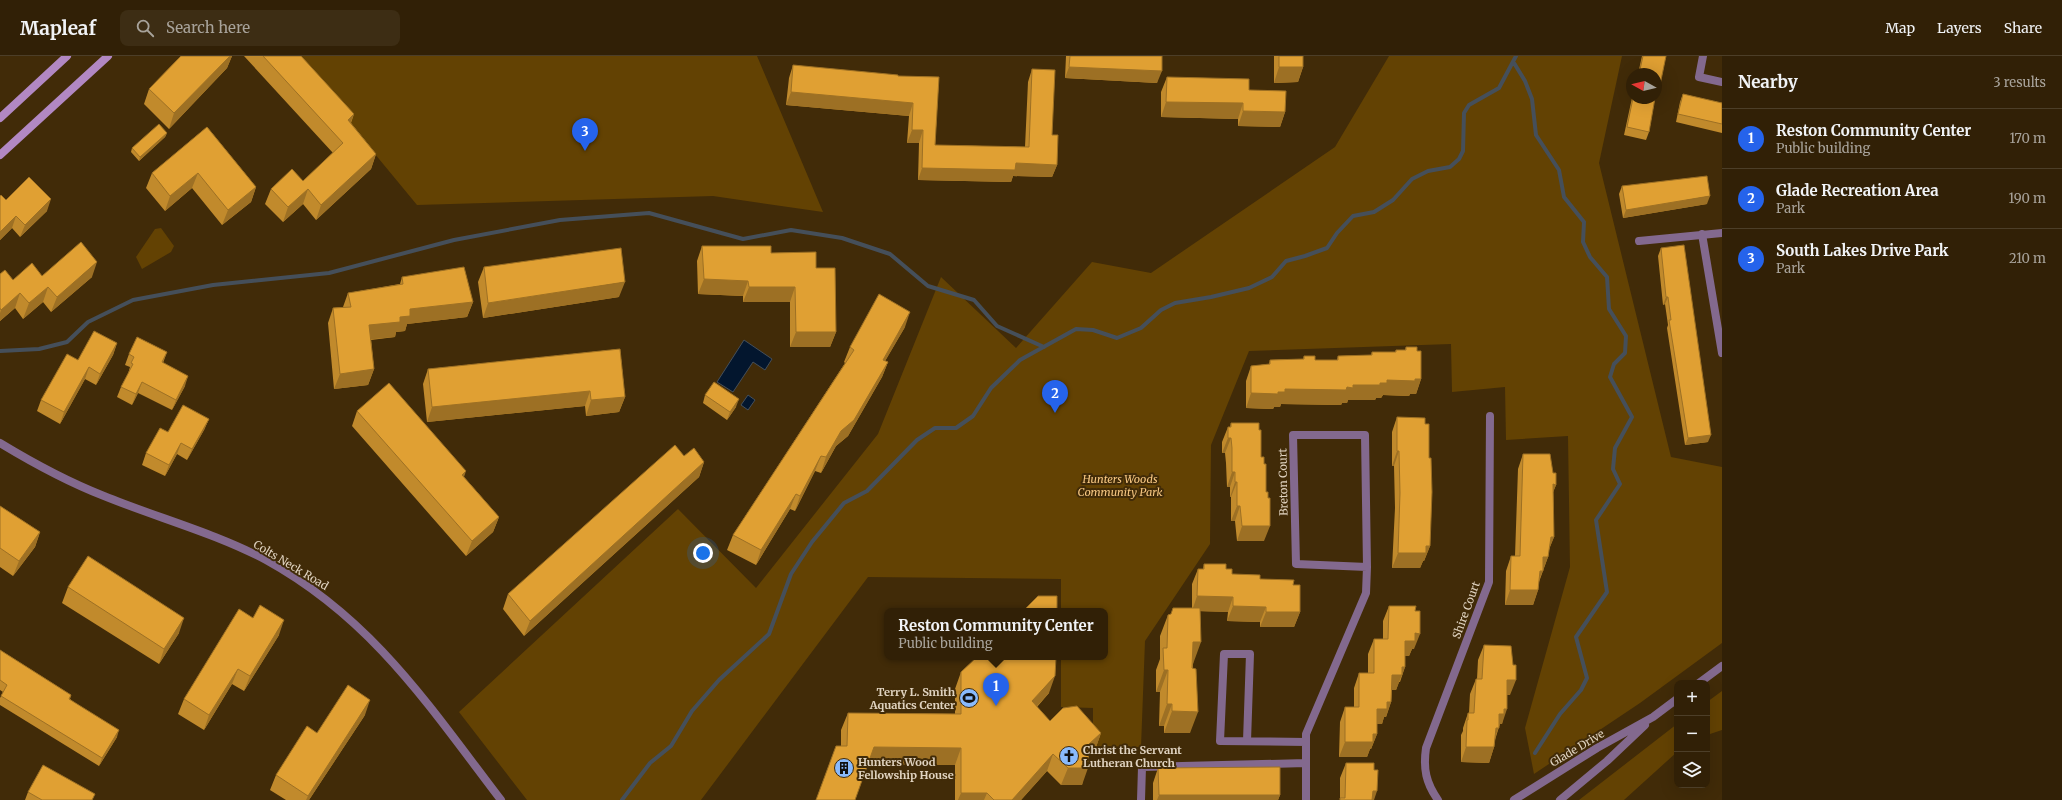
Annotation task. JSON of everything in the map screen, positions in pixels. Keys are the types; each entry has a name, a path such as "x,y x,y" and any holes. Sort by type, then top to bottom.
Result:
{"main road":[{"path":"0,118 67,56"},
{"path":"0,155 108,56"}],"street":[{"path":"1703,56 1699,77 1722,82"},
{"path":"1639,241 1722,233"},
{"path":"1702,234 1722,353"},
{"name":"Shire Court","path":"1438,800 1425,774 1424,766 1426,748 1489,582 1490,416"},
{"name":"Breton Court","path":"1306,800 1306,734 1366,593 1367,567 1365,435 1293,435 1296,564 1367,567"},
{"name":"Colts Neck Road","path":"0,443 43,467 103,496 196,529 246,550 280,568 313,589 356,624 395,663 501,800"},
{"path":"1247,741 1250,654 1224,654 1220,741 1306,742"},
{"path":"1703,680 1722,666"},
{"name":"Glade Drive","path":"1560,800 1607,761 1653,717 1674,701"},
{"name":"Glade Drive","path":"1514,800 1590,753 1653,717"},
{"path":"1141,800 1142,767 1306,762"}],"green space":[{"path":"294,56 757,56 823,212 713,196 417,205"},
{"name":"Hunters Woods Community Park","path":"1389,56 1622,56 1599,163 1671,457 1722,467 1722,643 1640,703 1534,774 1525,728 1570,567 1568,436 1506,440 1505,387 1452,392 1451,344 1249,351 1211,445 1210,544 1145,641 1141,747 1093,748 1093,708 1061,707 1061,660 1108,660 1108,608 1061,608 1061,579 868,577 701,800 527,800 459,712 678,509 756,588 878,434 941,277 1016,348 1092,262 1151,273 1335,147"},
{"path":"161,228 174,246 171,252 142,269 136,257 155,229"},
{"path":"1722,691 1722,730 1710,734 1710,716 1710,700"},
{"path":"1674,726 1674,755 1624,800 1579,800"}],"water":[{"path":"744,340 772,359 765,370 753,362 733,392 717,382"},
{"path":"748,395 755,400 748,410 741,405"}],"building":[{"path":"181,56 230,56 174,113 149,89"},
{"path":"263,56 301,56 354,114 348,120 376,154 321,205 308,189 288,207 271,189 292,169 303,181 343,143"},
{"path":"1070,56 1162,56 1162,71 1069,67"},
{"path":"1279,56 1303,56 1303,67 1279,67"},
{"path":"1643,56 1666,56 1662,75 1662,68 1640,68"},
{"path":"793,65 898,76 939,77 935,145 1029,147 1032,69 1055,70 1052,135 1058,135 1057,165 1016,163 1015,170 922,168 923,130 912,130 913,103 791,92"},
{"path":"1167,77 1249,79 1249,90 1286,91 1285,112 1243,111 1243,103 1166,102"},
{"path":"1683,94 1722,103 1722,124 1678,114"},
{"path":"1632,104 1654,104 1649,132 1627,127"},
{"path":"159,124 167,133 140,157 132,148"},
{"path":"207,127 256,187 228,210 198,173 170,196 152,173"},
{"path":"1707,176 1710,196 1626,210 1622,186"},
{"path":"29,177 51,199 25,225 16,216 0,232 0,196 1,195 6,200"},
{"path":"81,242 97,262 57,297 48,287 29,303 20,293 1,310 0,274 5,270 13,280 32,263 42,276"},
{"path":"1684,245 1711,435 1688,438 1669,320 1671,320 1668,297 1666,297 1661,248"},
{"path":"702,246 771,246 771,253 816,252 816,268 835,268 836,332 796,332 795,287 749,287 748,281 704,279"},
{"path":"621,248 625,282 488,303 484,267"},
{"path":"464,267 473,302 410,309 410,316 400,317 400,322 369,325 374,369 340,374 333,308 351,307 348,293 403,284 402,277"},
{"path":"879,294 910,312 883,360 888,362 854,420 841,431 826,457 821,456 800,496 796,494 761,550 733,535 854,350 850,347"},
{"path":"94,331 117,343 100,374 89,367 64,412 41,400 67,354 78,360"},
{"path":"137,337 167,352 162,362 188,376 176,400 142,382 136,394 121,387 133,364 131,363 134,357 129,354"},
{"path":"1406,347 1417,347 1417,351 1421,351 1421,379 1415,379 1415,381 1387,380 1387,383 1380,383 1380,385 1353,385 1353,388 1347,387 1346,390 1285,389 1285,392 1278,392 1278,394 1251,393 1251,366 1270,364 1270,360 1304,359 1304,356 1315,356 1315,360 1338,360 1338,356 1372,355 1372,352 1396,352 1396,350 1406,350"},
{"path":"620,349 625,397 591,400 590,391 432,407 428,369"},
{"path":"714,382 739,399 730,412 705,395"},
{"path":"389,383 466,471 462,475 499,517 472,541 357,411"},
{"path":"183,405 209,419 192,449 181,443 169,465 146,453 160,428 168,432"},
{"path":"1397,417 1425,418 1425,424 1429,424 1429,458 1431,458 1432,492 1430,546 1426,546 1426,553 1398,553 1400,493 1399,451 1397,451"},
{"path":"1231,423 1259,423 1259,430 1261,430 1261,457 1264,457 1264,464 1266,464 1266,492 1268,492 1268,498 1270,498 1270,526 1242,526 1240,506 1237,506 1237,482 1235,482 1235,472 1232,472 1231,438 1228,438 1228,427 1231,427"},
{"path":"675,445 684,456 694,448 704,462 530,621 508,594"},
{"path":"1523,454 1550,454 1553,473 1556,473 1556,485 1553,484 1554,537 1551,537 1548,557 1543,557 1543,571 1540,571 1538,590 1510,590 1511,556 1520,556"},
{"path":"0,506 40,532 19,561 0,548"},
{"path":"88,556 184,618 164,649 68,587"},
{"path":"1204,564 1226,564 1226,569 1232,569 1232,574 1260,575 1260,579 1294,580 1293,585 1300,585 1300,612 1266,612 1266,607 1233,606 1233,597 1197,596 1198,569 1204,569"},
{"path":"1038,596 1057,596 1057,608 1026,608"},
{"path":"260,605 284,620 250,676 238,669 209,715 184,699 239,609 253,618"},
{"path":"1389,606 1416,606 1415,611 1420,611 1420,634 1415,633 1415,641 1405,641 1405,667 1402,667 1402,675 1392,675 1391,702 1387,702 1387,709 1377,709 1377,734 1373,734 1373,742 1345,742 1345,707 1359,707 1359,673 1374,673 1374,639 1388,639"},
{"path":"1173,608 1200,608 1201,642 1193,642 1192,668 1196,669 1198,712 1172,711 1172,704 1167,704 1168,670 1164,670 1163,648 1167,648 1168,615 1171,614"},
{"path":"1484,645 1511,646 1513,665 1516,665 1516,680 1507,680 1507,709 1504,709 1504,714 1499,714 1499,728 1496,728 1494,747 1466,747 1468,713 1474,713 1476,679 1482,679"},
{"path":"0,650 71,695 69,699 119,730 102,758 1,696 7,685 0,680"},
{"path":"974,660 1056,660 1055,676 1032,701 1050,721 1063,708 1077,706 1101,733 1089,744 1088,768 1068,768 1053,754 1012,800 994,800 987,793 961,793 961,748 874,747 855,800 816,800 836,746 847,746 848,713 961,714 961,672"},
{"path":"348,685 370,700 308,796 276,775 307,726 317,733"},
{"path":"1346,763 1374,763 1374,770 1378,770 1377,791 1373,791 1372,800 1340,800 1340,798 1345,798"},
{"path":"43,765 95,794 92,800 42,800 28,792"},
{"path":"1280,767 1280,795 1159,795 1158,768"}],"waterway":[{"path":"622,800 650,763 671,746 692,711 719,680 769,634 791,574 812,542 844,503 867,491 917,440 935,428 956,428 973,416 991,388 1020,360 1076,329 1093,330 1117,338 1141,328 1161,310 1175,303 1211,297 1249,288 1272,277 1286,261 1327,248 1337,233 1353,216 1374,212 1393,200 1412,179 1428,171 1450,167 1459,159 1463,151 1464,113 1469,105 1499,88 1516,56"},
{"path":"1514,63 1525,81 1532,99 1536,135 1559,170 1564,197 1584,222 1583,242 1590,257 1607,277 1609,309 1626,336 1625,353 1614,364 1610,377 1632,417 1615,448 1613,469 1620,484 1596,520 1607,592 1576,637 1587,678 1581,690 1560,714 1535,753"},
{"path":"0,351 39,349 67,342 88,322 133,300 213,285 329,273 454,240 560,220 649,213 743,239 791,230 842,238 890,254 928,286 974,300 997,326 1044,347"}],"place":[{"name":"South Lakes Drive Park","path":"585,151"},
{"name":"Glade Recreation Area","path":"1055,413"},
{"name":"Terry L. Smith Aquatics Center","path":"969,698"},
{"name":"Reston Community Center","path":"996,706"},
{"name":"Christ the Servant Lutheran Church","path":"1069,756"},
{"name":"Hunters Wood Fellowship House","path":"844,768"}]}
